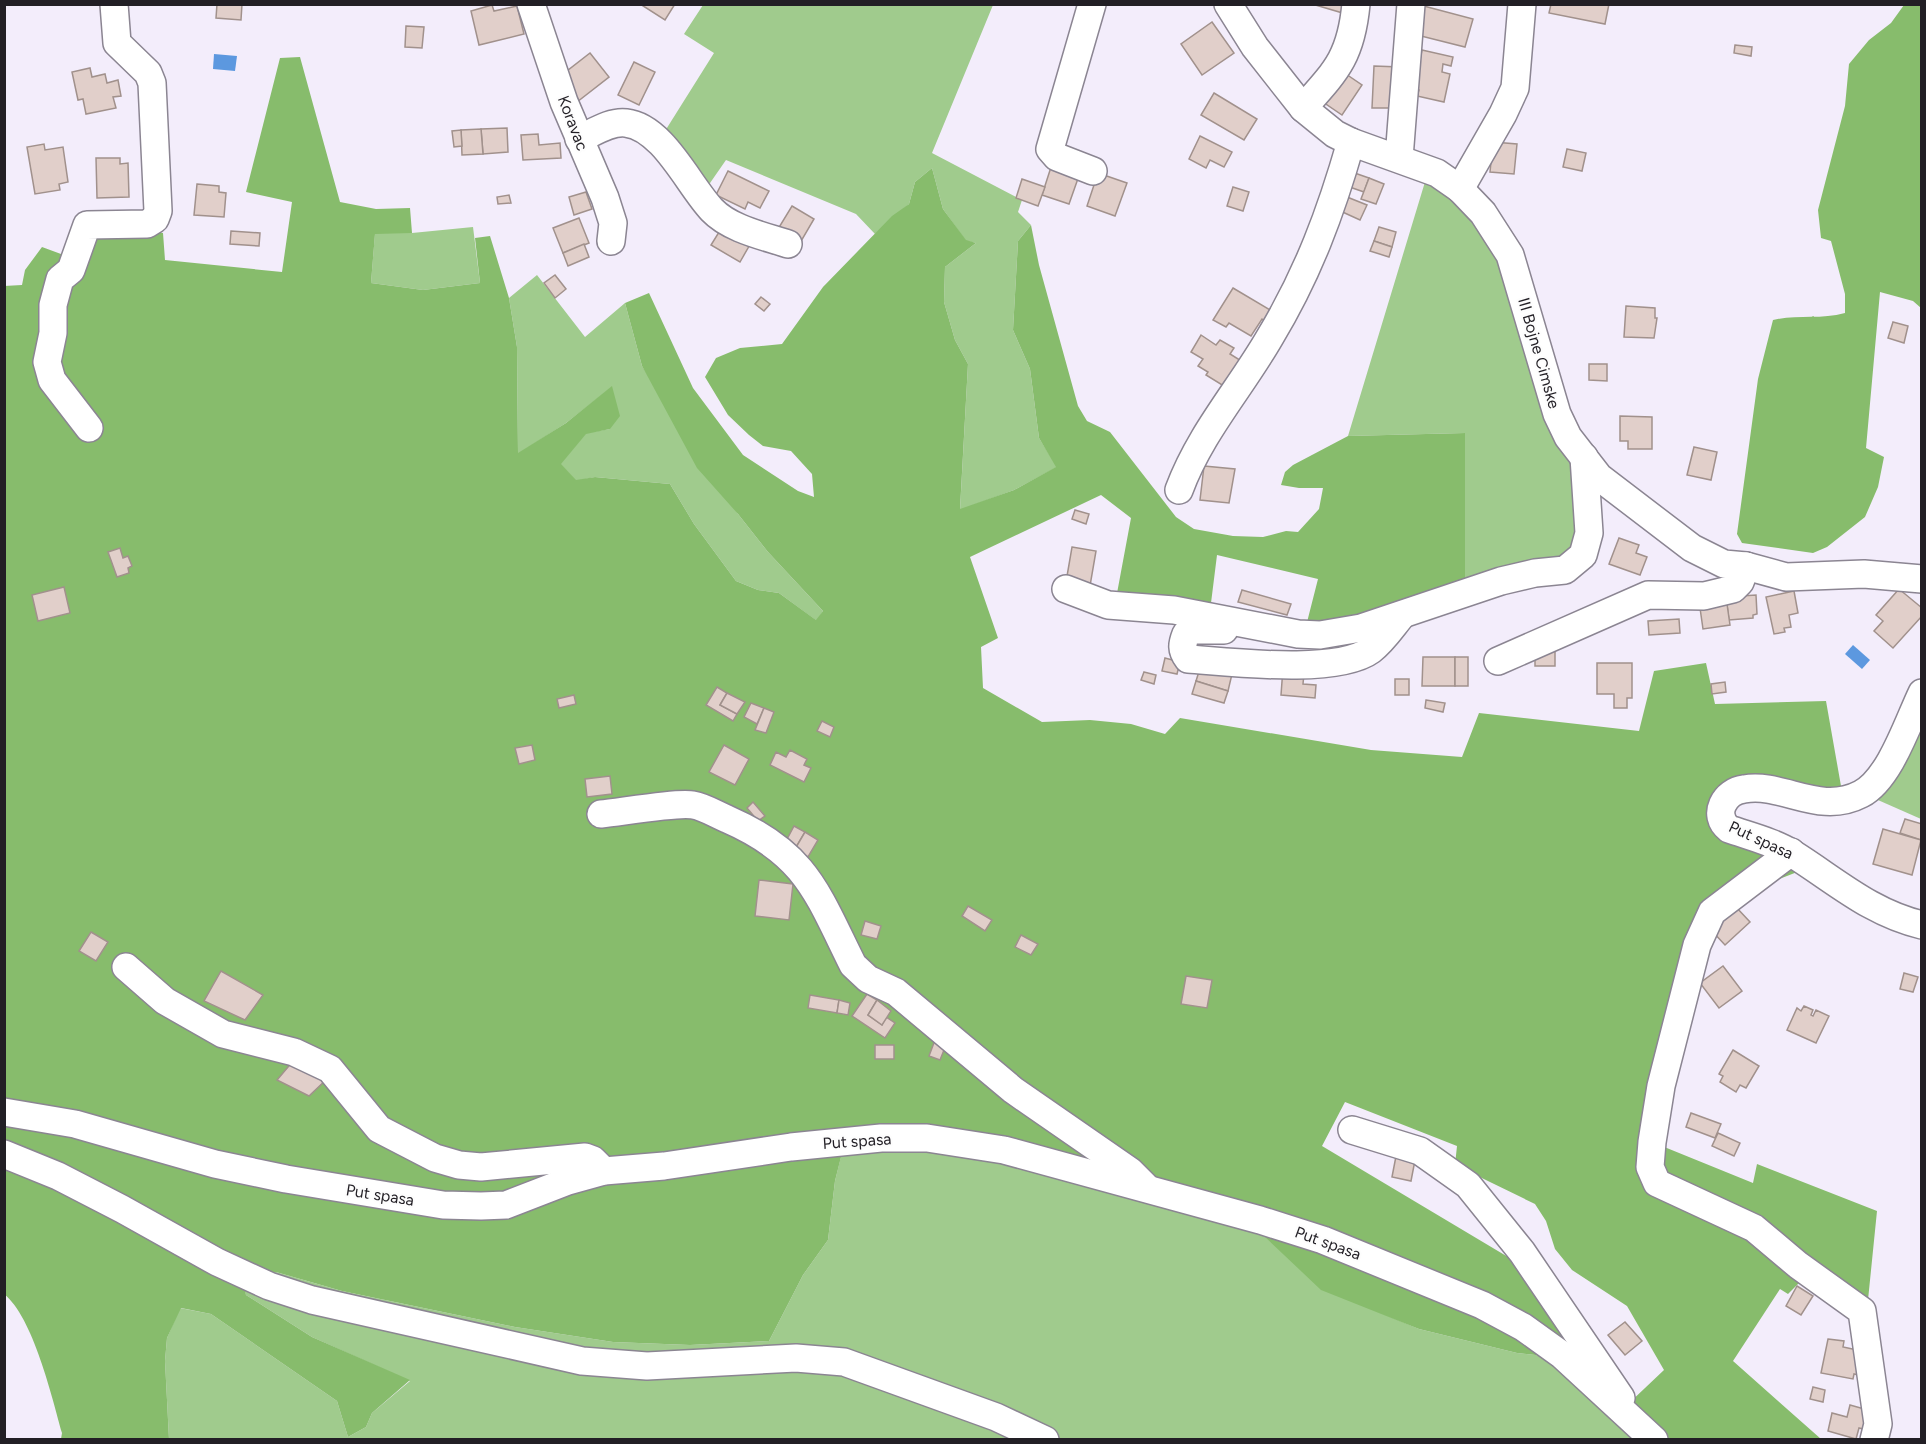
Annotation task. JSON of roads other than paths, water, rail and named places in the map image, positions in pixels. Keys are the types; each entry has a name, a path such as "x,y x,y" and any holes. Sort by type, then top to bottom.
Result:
{"street":[{"path":"89,428 52,380 47,362 53,333 53,305 60,279 71,270 87,225 147,224 155,219 158,211 152,83 147,73 117,43 114,4"},
{"name":"Koravac","path":"531,4 579,140 613,223 611,241"},
{"path":"1092,4 1050,149 1057,157 1093,171"},
{"name":"III Bojne Cimske","path":"1228,4 1255,47 1303,108 1335,134 1351,142 1437,173 1460,189 1483,213 1510,255 1557,414 1568,437 1599,477 1692,548 1724,564 1746,566 1786,576 1864,574 1922,579"},
{"path":"1303,108 1338,69 1348,50 1356,4"},
{"path":"1399,158 1412,4"},
{"path":"1460,189 1503,114 1515,87 1522,4"},
{"path":"579,140 613,124 626,123 638,127 672,156 713,212 754,233 788,244"},
{"path":"1179,490 1201,441 1270,338 1301,280 1331,210 1351,142"},
{"path":"1066,589 1108,605 1174,610 1265,629 1320,635 1361,628 1501,581 1535,573 1565,570 1583,555 1589,533 1584,457"},
{"path":"1498,661 1648,595 1704,596 1732,589 1740,582 1746,566"},
{"path":"1265,629 1193,630 1186,634 1182,645 1184,654 1188,659 1256,664 1342,663 1370,651 1402,615"},
{"name":"Put spasa","path":"1922,693 1884,771 1862,793 1832,802 1812,801 1754,788 1730,793 1724,801 1721,817 1729,829 1791,852 1850,894 1896,919 1922,925"},
{"path":"602,814 693,804 754,831 793,861 808,878 819,894 853,965 859,972 896,993 1013,1090 1130,1171 1153,1193"},
{"path":"1791,852 1712,912 1705,927 1697,945 1661,1086 1650,1167 1657,1183 1754,1228 1798,1265 1862,1311 1878,1424 1874,1440"},
{"path":"126,966 165,1001 223,1034 294,1052 330,1070 379,1129 435,1158 459,1165 481,1167 585,1157 593,1160 604,1171"},
{"name":"Put spasa","path":"4,1112 75,1124 215,1164 443,1205 506,1205 568,1181 604,1171 664,1166 791,1147 880,1138 927,1138 1004,1150 1153,1193 1260,1220 1323,1240 1482,1305 1524,1327 1562,1355 1637,1430 1654,1440"},
{"path":"1352,1130 1420,1151 1468,1185 1522,1252 1592,1351 1637,1430"},
{"path":"4,1154 58,1176 245,1276 312,1300 582,1361 614,1365 647,1366 796,1358 844,1362 996,1418 1045,1440"}],"water":[{"path":"214,54 237,56 235,71 213,69"},
{"path":"1853,645 1870,660 1862,669 1845,654"}]}
